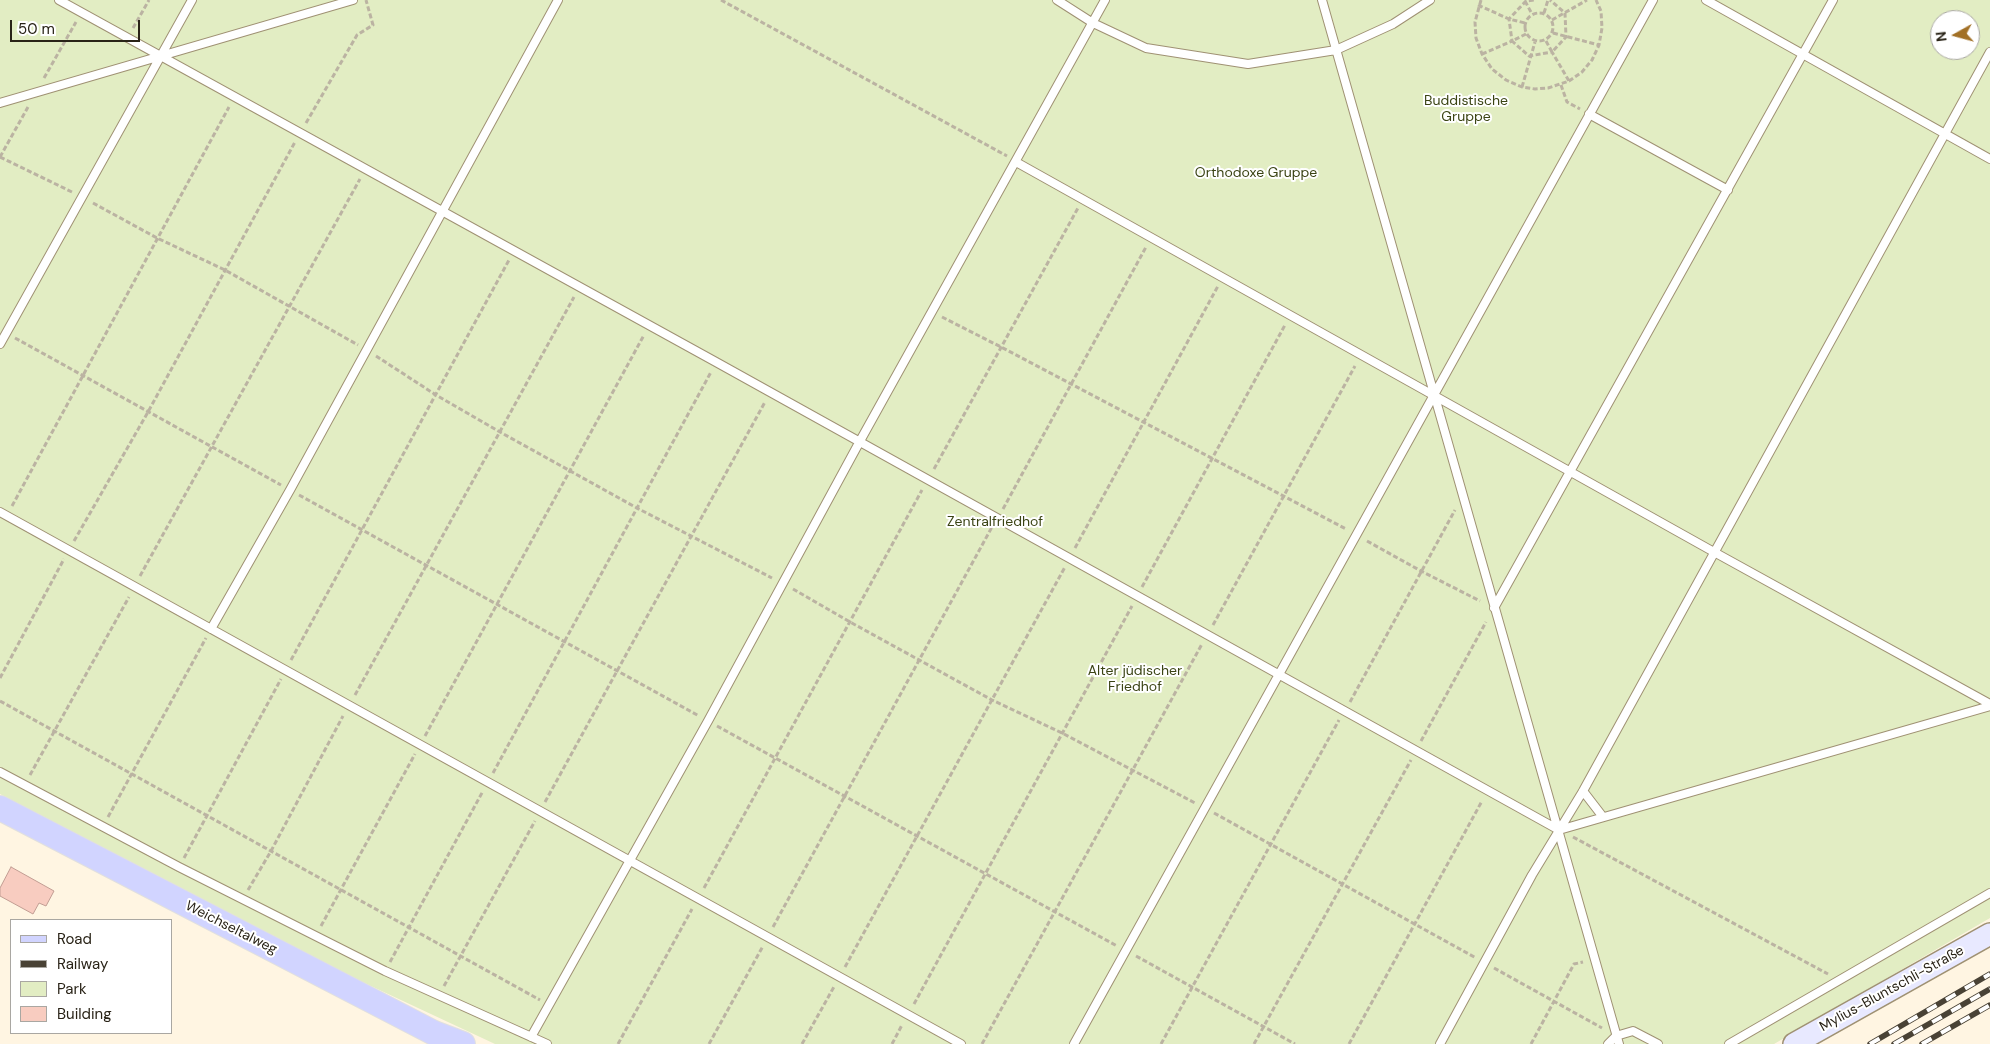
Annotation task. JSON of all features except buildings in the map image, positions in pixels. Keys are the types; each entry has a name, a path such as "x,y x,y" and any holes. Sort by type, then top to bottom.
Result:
{"main road":[{"name":"Weichseltalweg","path":"0,808 434,1033 463,1044"}],"street":[{"name":"Mylius-Bluntschli-Straße","path":"1794,1044 1990,934"}],"lane":[{"path":"59,0 580,286 1560,830 1990,705"},
{"path":"0,344 192,0"},
{"path":"0,103 353,0"},
{"path":"211,629 290,490 558,0"},
{"path":"1057,0 1093,24 1146,48 1248,64 1336,50 1393,24 1430,0"},
{"path":"531,1037 708,721 860,441 1106,0"},
{"path":"1322,0 1494,608 1560,830 1619,1044"},
{"path":"1074,1044 1278,673 1653,0"},
{"path":"1706,0 1990,159"},
{"path":"1494,608 1834,0"},
{"path":"1440,1044 1532,875 1583,791 1990,52"},
{"path":"1589,114 1728,190"},
{"path":"1016,162 1990,705"},
{"path":"3,514 961,1044"},
{"path":"0,772 179,867 385,971 547,1044"},
{"path":"1583,791 1603,817"},
{"path":"1729,1044 1990,893"},
{"path":"1608,1044 1616,1036 1633,1031 1658,1044"}],"path":[{"path":"128,38 149,0"},
{"path":"0,678 69,550 148,412 300,132 357,35 373,25 366,0"},
{"path":"721,0 1016,162"},
{"path":"1481,0 1478,5 1475,22 1476,38 1482,54 1492,69 1506,80 1522,87 1535,89 1561,85 1569,81 1582,72 1592,60 1599,45 1602,28 1601,11 1596,0"},
{"path":"1525,0 1532,14"},
{"path":"1529,56 1512,40 1509,18 1525,0 1535,0"},
{"path":"1529,56 1552,52 1566,36 1565,13 1549,0 1544,14"},
{"path":"1552,20 1587,0"},
{"path":"1478,5 1525,23"},
{"path":"82,12 0,157 82,197 157,238 225,270 366,349 436,395 500,432 637,508 783,583 992,700 1062,733 1132,772 1204,808 1616,1036"},
{"path":"1532,14 1544,14 1552,20 1553,33 1546,41 1535,42 1526,34 1525,23 1532,14"},
{"path":"1553,33 1599,45"},
{"path":"1482,54 1526,34"},
{"path":"1546,41 1569,81"},
{"path":"1522,87 1529,56 1535,42"},
{"path":"1561,85 1568,102 1589,114"},
{"path":"3,514 83,376 234,96"},
{"path":"25,784 366,168"},
{"path":"618,1044 1083,199"},
{"path":"709,1044 1151,237"},
{"path":"179,867 514,250"},
{"path":"802,1044 1223,277"},
{"path":"242,899 271,851 580,286"},
{"path":"932,312 1284,495 1421,571 1494,608 1254,1044"},
{"path":"892,1044 1291,315"},
{"path":"316,936 339,889 650,325"},
{"path":"6,334 1295,1044"},
{"path":"982,1044 1362,355"},
{"path":"385,971 716,362"},
{"path":"439,995 771,392"},
{"path":"1161,1044 1463,497"},
{"path":"103,826 211,629"},
{"path":"0,701 549,1005"},
{"path":"1349,1044 1489,790"},
{"path":"1560,830 1840,980"},
{"path":"1532,1044 1574,964 1595,959"}],"green space":[{"name":"Zentralfriedhof","path":"0,0 1990,0 1990,918 1774,1044 495,1044 341,972 169,885 0,794"}],"railway":[{"path":"1870,1044 1990,974"},
{"path":"1894,1044 1990,989"},
{"path":"1922,1044 1990,1005"}],"park label":[{"name":"Buddistische Gruppe","path":"1466,109"},
{"name":"Orthodoxe Gruppe","path":"1256,173"},
{"name":"Alter jüdischer Friedhof","path":"1135,680"}]}
